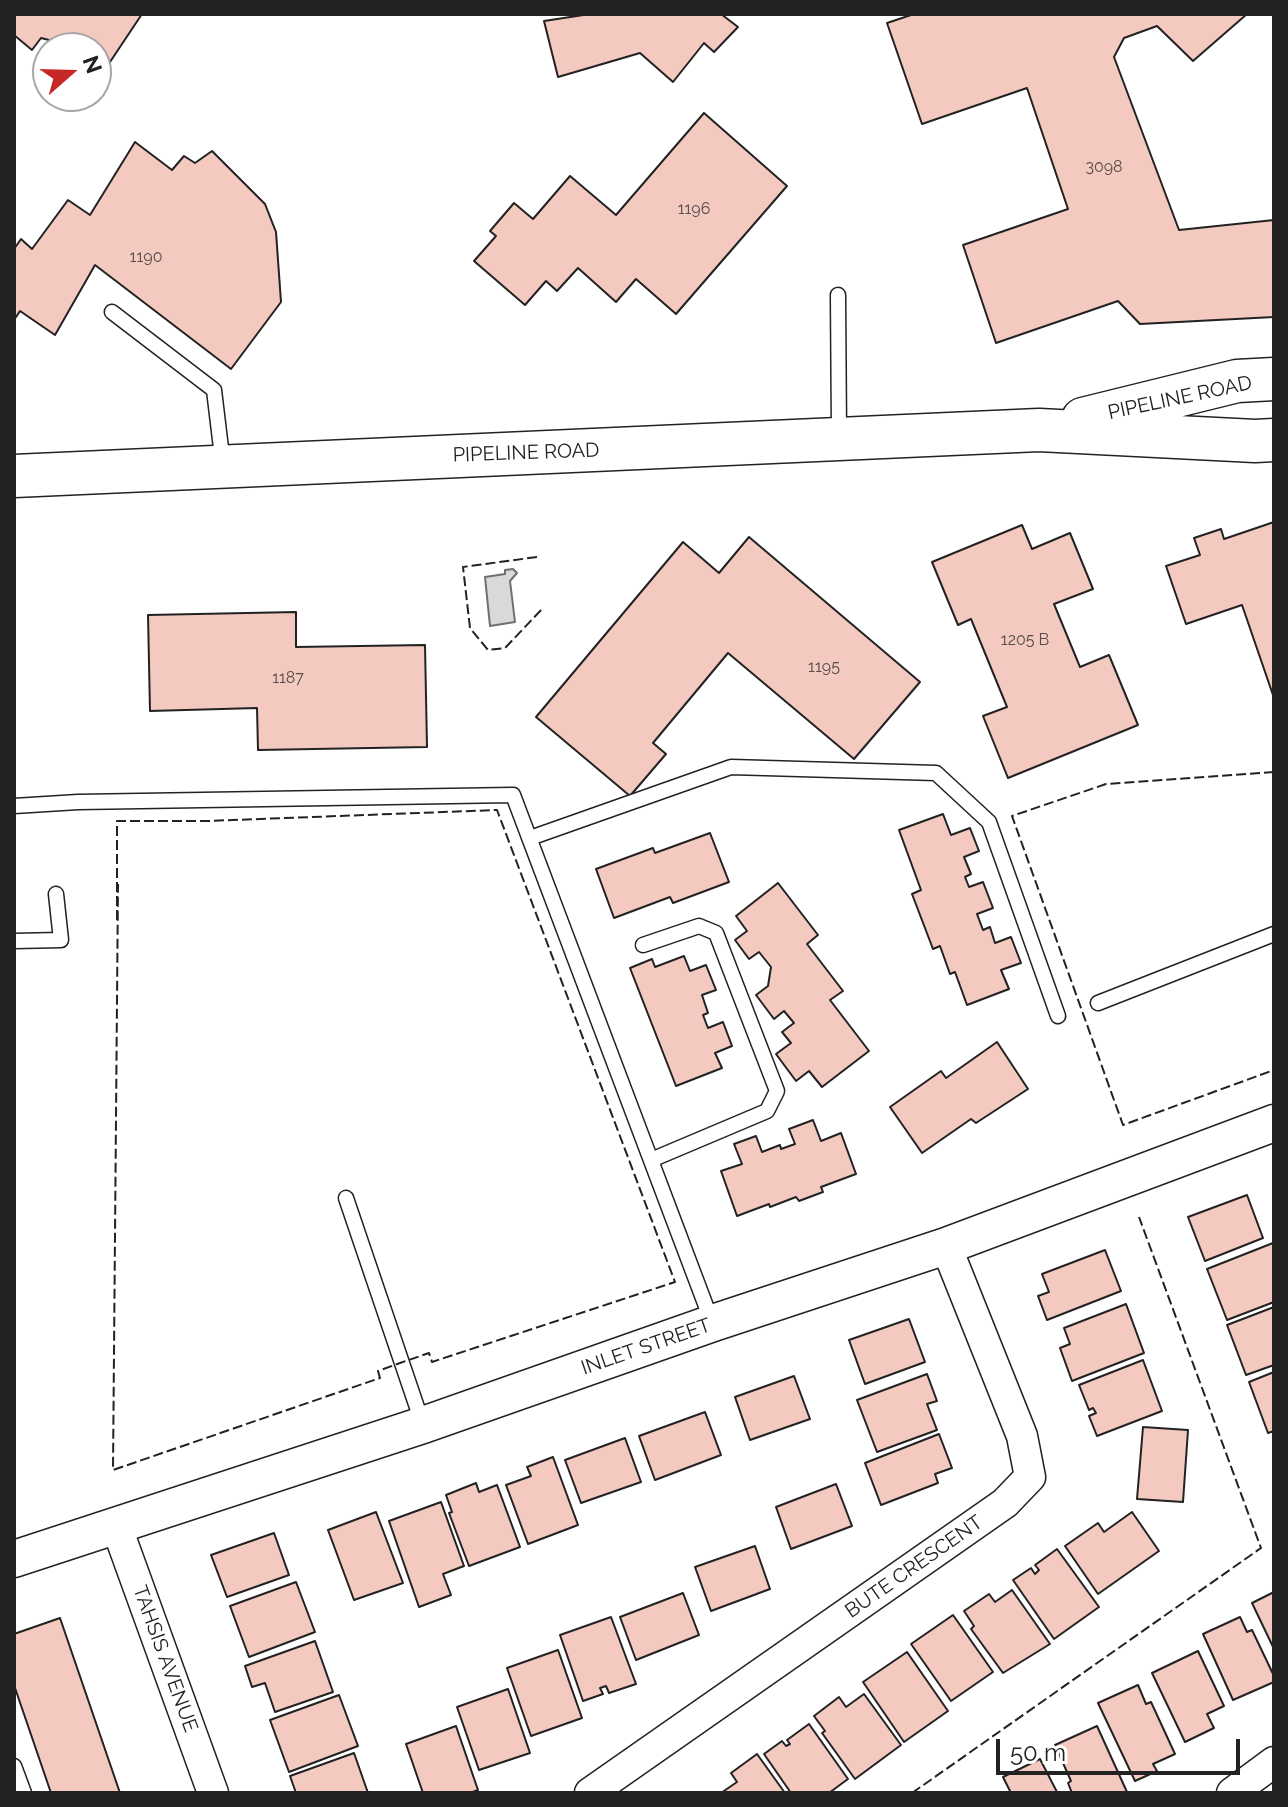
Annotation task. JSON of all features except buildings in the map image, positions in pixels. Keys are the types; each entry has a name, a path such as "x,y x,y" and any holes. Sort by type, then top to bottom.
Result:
{"main road":[{"name":"PIPELINE ROAD","path":"1039,430 1237,381 1274,379"},
{"name":"PIPELINE ROAD","path":"14,476 1039,430 1274,440"}],"street":[{"name":"INLET STREET","path":"14,1559 423,1425 713,1323 946,1246 1274,1123"},
{"name":"BUTE CRESCENT","path":"590,1793 1005,1503 1030,1477 1022,1436 946,1246"},
{"name":"TAHSIS AVENUE","path":"116,1525 213,1793"},
{"path":"1232,1793 1274,1762"}],"lane":[{"path":"838,295 839,439"},
{"path":"112,312 214,390 223,466"},
{"path":"530,838 731,767 936,773 989,822 1058,1016"},
{"path":"14,806 78,802 513,795 713,1323"},
{"path":"14,941 61,940 56,894"},
{"path":"643,945 699,926 716,933 777,1091 767,1111 651,1160"},
{"path":"1098,1003 1274,934"},
{"path":"346,1198 423,1425"},
{"path":"14,1766 24,1793"}],"shaded area":[{"path":"513,569 517,573 510,581 515,622 490,626 485,577 505,574 505,570"}],"fence":[{"path":"537,557 463,567 470,628 488,650 505,648 543,608"},
{"path":"1274,772 1106,784 1012,816 1123,1125 1274,1070"},
{"path":"117,920 117,821 207,821 497,810 675,1282 432,1362 429,1353 378,1371 380,1378 113,1470 118,884"},
{"path":"912,1793 1261,1548 1139,1217"}]}
